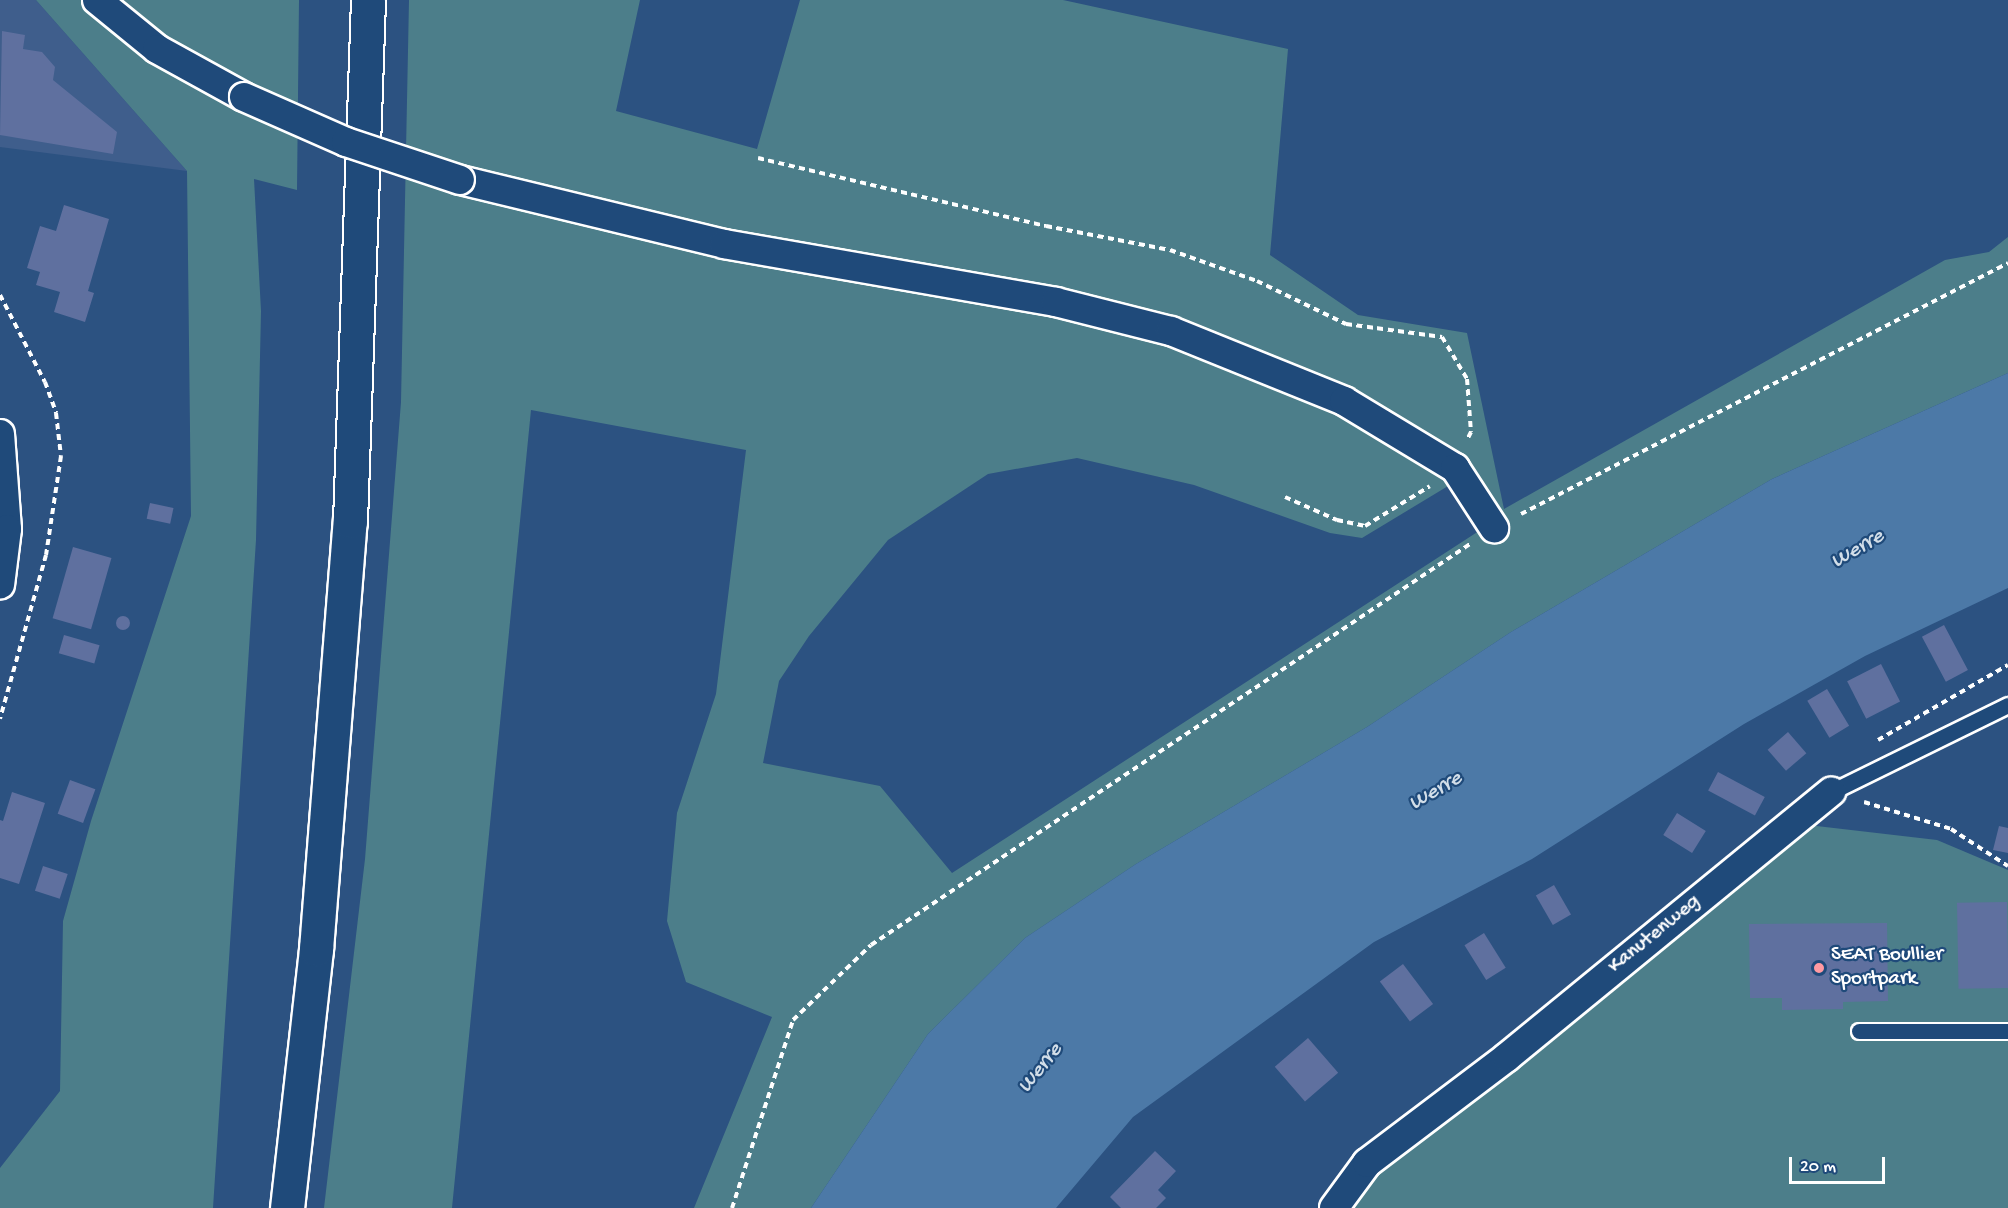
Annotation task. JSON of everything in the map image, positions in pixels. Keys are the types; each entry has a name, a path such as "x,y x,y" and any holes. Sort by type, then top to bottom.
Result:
{"highway":[{"path":"287,1208 316,949 351,521 368,0"}],"street":[{"path":"97,0 157,49 244,97 346,142 460,180 724,244 1056,302 1171,331 1344,401 1455,468 1494,528"},
{"path":"0,434 7,529 0,585"},
{"name":"Kanutenweg","path":"1334,1208 1367,1163 1507,1057 1831,792"}],"lane":[{"name":"Kanutenweg","path":"1831,792 2008,705"},
{"path":"1859,1030 2008,1031"}],"path":[{"path":"758,158 1035,223 1170,250 1257,281 1347,324 1442,337 1467,379 1471,432 1455,468 1405,504 1365,526 1337,519 1285,496"},
{"path":"732,1208 793,1020 871,945 1494,528 2008,263"},
{"path":"1870,744 2008,665"},
{"path":"1831,792 1951,830 2008,866"}],"shaded area":[{"path":"0,0 36,0 187,171 0,147"}],"green space":[{"path":"36,0 299,0 297,190 254,179 261,311 256,540 213,1208 0,1208 0,1168 60,1091 63,921 91,821 191,516 187,171"},
{"path":"409,0 640,0 616,111 757,149 800,0 1063,0 1288,49 1270,255 1358,315 1467,333 1504,509 1945,260 1989,252 2008,237 2008,373 1772,479 1511,632 1367,727 1136,864 1025,938 928,1034 811,1208 694,1208 772,1017 686,982 667,921 677,813 716,694 746,450 531,410 452,1208 324,1208 365,859 401,402","holes":["1077,458 1194,485 1330,533 1362,538 1458,480 1482,529 952,873 880,786 763,763 779,681 809,636 888,540 988,474"]},
{"name":"SEAT Boullier Sportpark","path":"1808,825 1937,840 2008,870 2008,1208 1350,1208 1377,1171"}],"water":[{"name":"Werre","path":"2008,373 2008,588 1865,656 1744,724 1532,859 1374,942 1133,1117 1056,1208 811,1208 928,1034 1025,938 1136,864 1367,727 1511,632 1772,479"}],"building":[{"path":"2,31 25,35 23,49 42,52 55,67 53,80 117,132 113,154 0,135"},
{"path":"64,205 109,219 88,291 94,293 85,322 54,312 60,292 36,285 40,272 27,268 40,226 56,231"},
{"path":"150,503 173,508 170,524 147,519"},
{"path":"73,547 111,558 91,629 53,618"},
{"path":"120,616 126,616 130,623 126,630 120,630 116,626 116,620"},
{"path":"1944,625 1968,670 1946,682 1922,637"},
{"path":"64,635 100,645 94,663 59,653"},
{"path":"1881,664 1900,701 1866,719 1847,681"},
{"path":"1827,689 1849,726 1829,738 1807,701"},
{"path":"1788,732 1806,753 1786,771 1768,750"},
{"path":"1718,772 1765,797 1755,815 1708,791"},
{"path":"70,780 95,789 83,823 58,814"},
{"path":"12,792 45,803 19,884 0,878 0,820 3,821"},
{"path":"1677,813 1706,831 1692,853 1663,835"},
{"path":"1999,826 2008,828 2008,853 1993,850"},
{"path":"43,866 68,874 60,899 35,891"},
{"path":"1554,885 1571,914 1553,925 1536,895"},
{"path":"2007,902 2008,988 1959,989 1957,903"},
{"path":"1887,923 1888,1001 1843,1002 1843,1009 1782,1010 1782,998 1750,998 1749,924"},
{"path":"1484,933 1506,968 1486,980 1464,945"},
{"path":"1403,964 1433,1004 1410,1021 1380,981"},
{"path":"1308,1038 1338,1073 1305,1102 1275,1067"},
{"path":"1155,1151 1176,1171 1158,1190 1166,1198 1156,1208 1121,1208 1110,1197"}],"place":[{"name":"SEAT Boullier Sportpark","path":"1819,968"}]}
